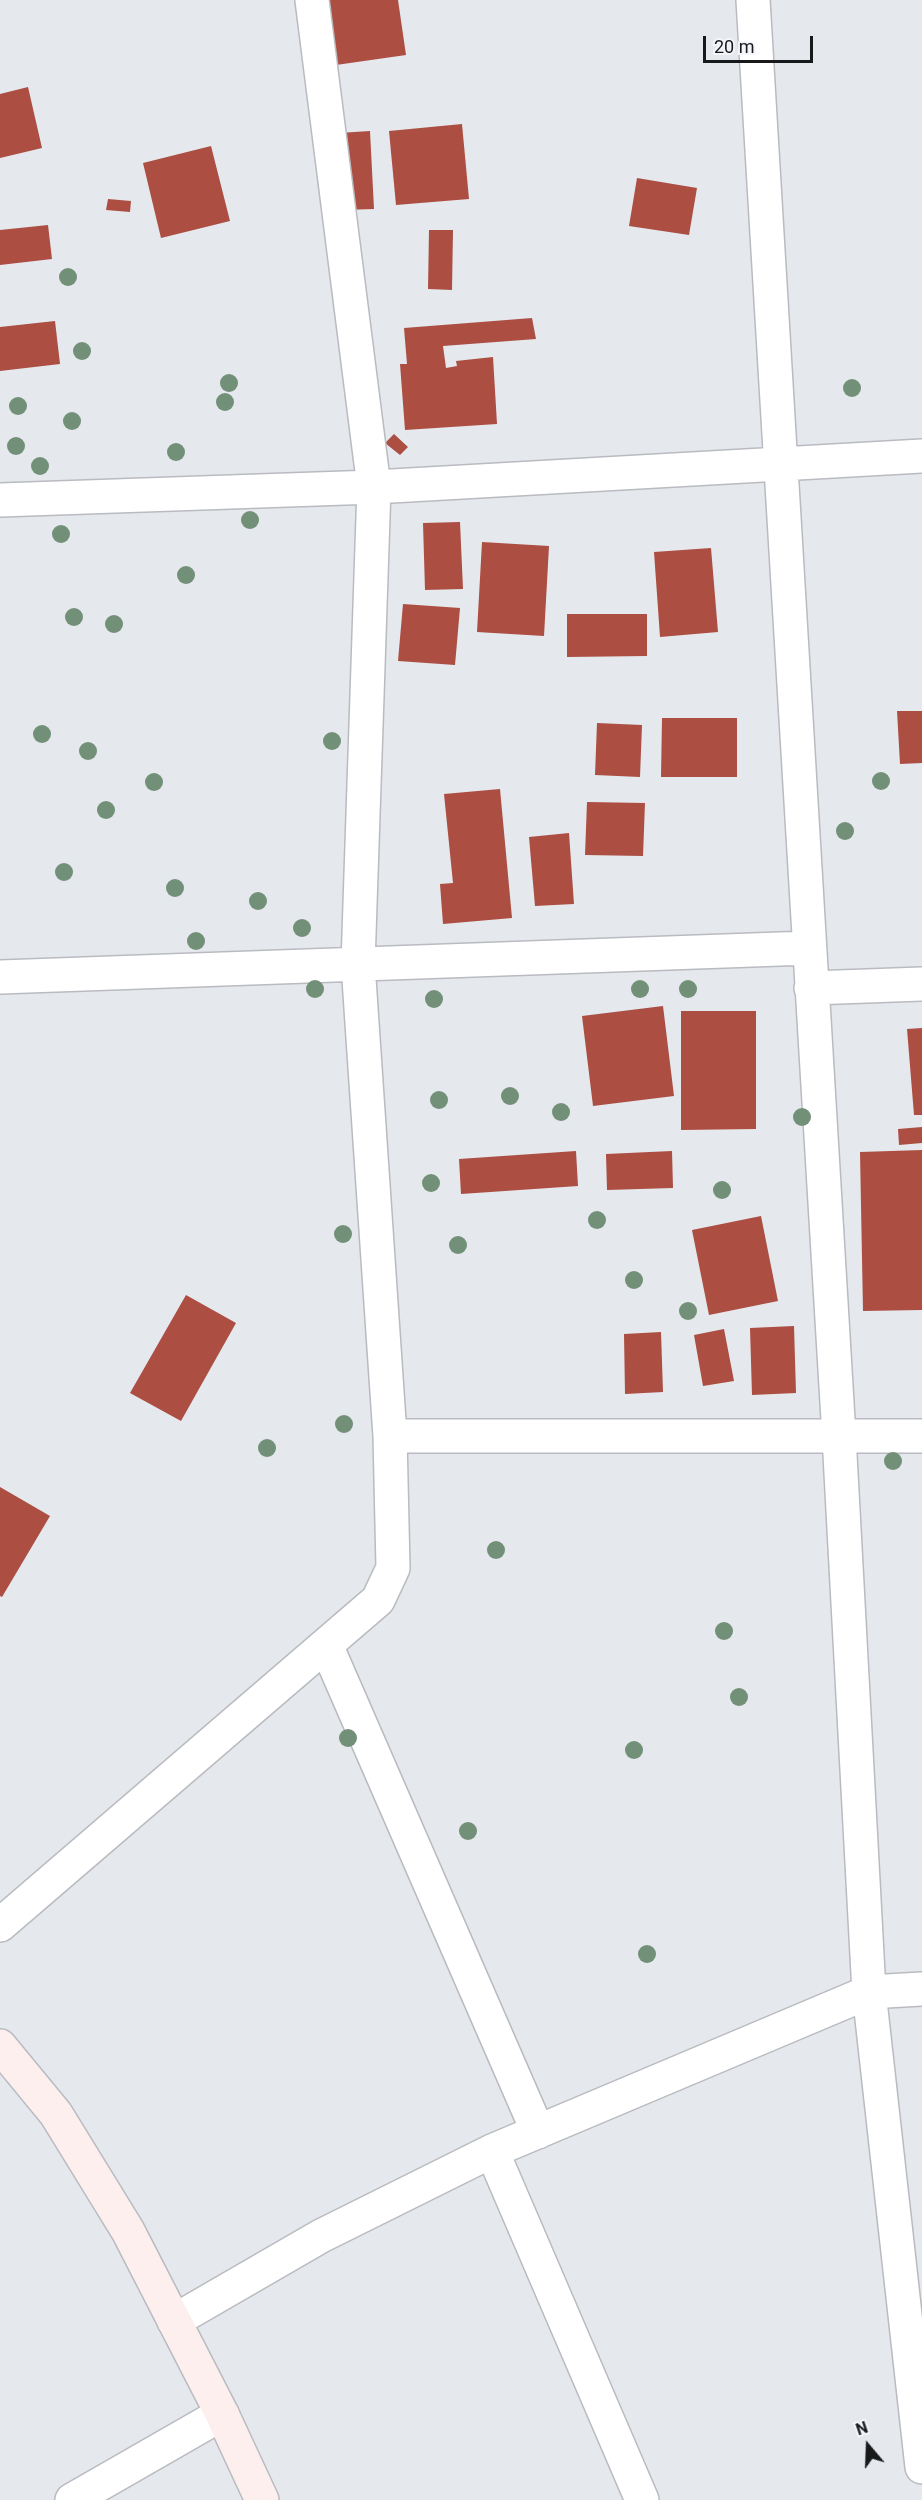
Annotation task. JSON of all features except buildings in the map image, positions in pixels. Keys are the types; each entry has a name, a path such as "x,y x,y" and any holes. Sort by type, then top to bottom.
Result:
{"main road":[{"path":"0,2046 56,2114 128,2230 222,2414 262,2500"}],"street":[{"path":"0,1924 378,1600 393,1568 390,1436 358,964 374,487 312,0"},
{"path":"753,0 839,1436 869,1992 922,2468"},
{"path":"0,500 374,487 922,456"},
{"path":"0,977 808,948"},
{"path":"811,988 922,984"},
{"path":"390,1436 922,1436"},
{"path":"326,1645 538,2132"},
{"path":"174,2321 321,2236 492,2151 869,1992 922,1989"},
{"path":"492,2151 642,2500"},
{"path":"72,2500 222,2414"}]}
